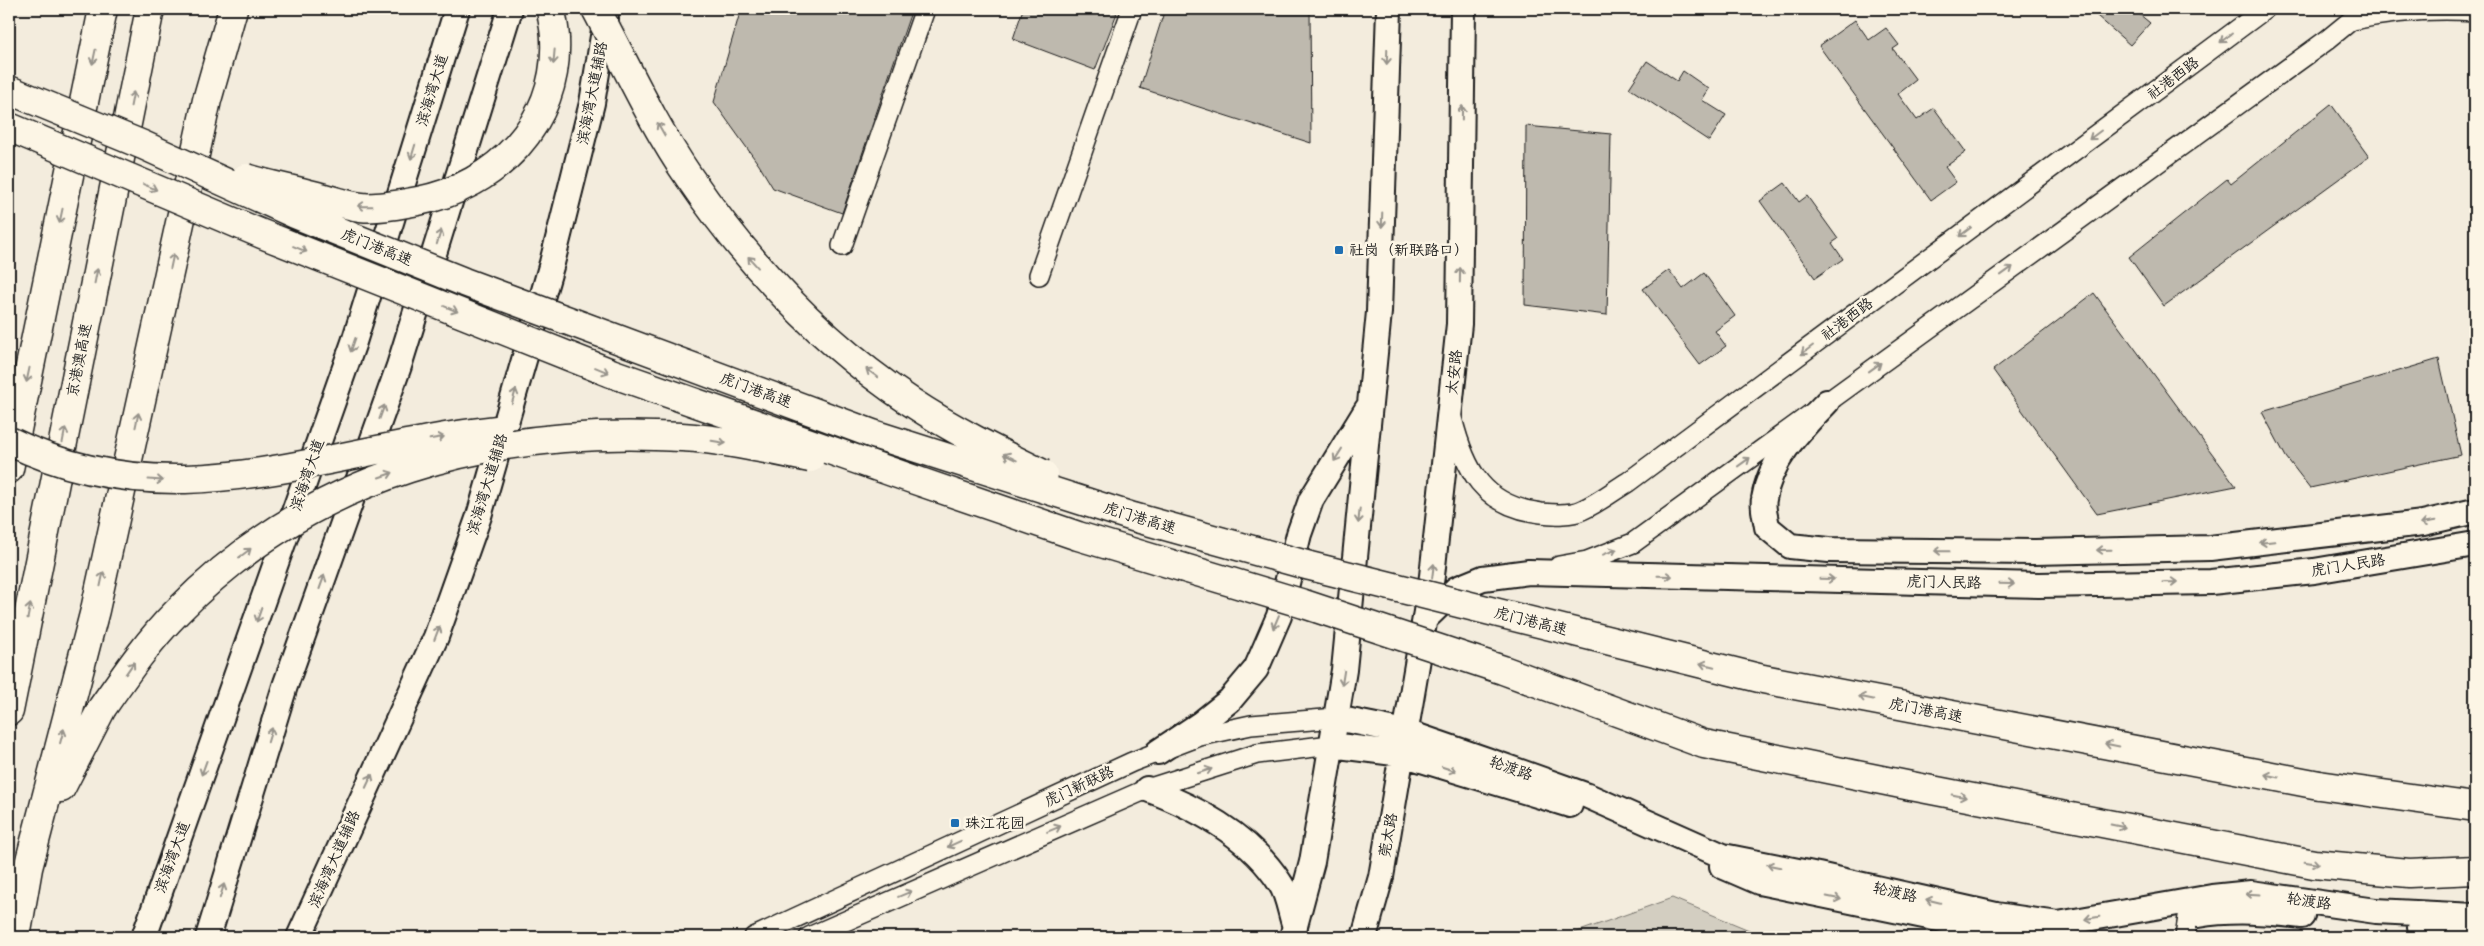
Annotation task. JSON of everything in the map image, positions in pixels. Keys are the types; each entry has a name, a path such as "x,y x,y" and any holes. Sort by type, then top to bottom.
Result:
{"highway":[{"path":"9,469 104,9"},
{"name":"京港澳高速","path":"9,711 150,9"},
{"path":"16,937 28,868 96,610 207,100 233,9"},
{"path":"143,145 249,179 362,208 408,203 442,196 474,183 502,163 525,137 542,107 552,74 555,40 551,9"},
{"path":"596,9 688,176 735,241 788,300 847,354 911,402 979,442 1133,517"},
{"name":"虎门港高速","path":"9,90 143,145 295,214 483,289 873,434 1133,517 1310,566 1763,679 2320,785 2475,807"},
{"name":"虎门港高速","path":"9,127 262,234 611,373 1078,536 1304,604 1503,670 1704,744 2314,864 2409,873 2475,870"},
{"path":"9,442 60,462 94,472 164,480 200,480 296,468 398,445 465,433 540,425 615,427 786,453 912,479"},
{"path":"28,868 64,779 102,708 137,658 189,601 221,571 269,535 321,504 376,479 417,465 493,446 553,439 613,436 684,437"}],"main road":[{"name":"滨海湾大道","path":"144,937 367,299 457,9"},
{"path":"208,937 285,686 399,366 510,9"},
{"name":"滨海湾大道辅路","path":"299,937 436,637 479,516 552,263 583,142 592,103 608,9"},
{"path":"1293,932 1312,862 1344,670 1379,312 1389,9"},
{"name":"太安路","path":"1404,743 1432,576 1459,324 1463,9"},
{"path":"1158,752 1200,724 1230,700 1256,669 1279,616 1299,534 1311,500 1364,416 1371,398"},
{"name":"虎门人民路","path":"1827,402 1798,432 1773,468 1763,501 1767,527 1790,546 1829,550 2026,552 2210,548 2423,523 2475,511"},
{"name":"虎门人民路","path":"1425,619 1456,589 1483,578 1528,572 2039,584 2211,582 2314,571 2475,544"},
{"name":"轮渡路","path":"1336,718 1660,839 1759,882 2006,933 2054,937"},
{"name":"轮渡路","path":"1331,745 1404,743 1588,796 1724,856 1996,915 2058,924 2212,897 2251,893 2376,911 2475,916"},
{"name":"莞太路","path":"1364,937 1381,877 1404,743"},
{"path":"1147,789 1181,801 1253,849 1281,884 1293,932"},
{"name":"轮渡路","path":"2073,937 2186,927 2214,912 2258,911 2475,934"}],"street":[{"path":"842,246 925,9"},
{"path":"1039,275 1132,9"},
{"name":"社港西路","path":"1450,409 1458,443 1473,476 1495,499 1523,511 1556,515 1581,511 1628,482 2265,9"},
{"path":"1528,572 1587,561 1633,543 2327,40 2358,14 2445,9 2475,12"},
{"name":"虎门新联路","path":"754,937 1114,770 1200,736 1251,725 1336,718"},
{"name":"虎门新联路","path":"809,937 1147,789 1257,754 1331,745"}],"shaded area":[{"path":"1672,898 1766,937 1563,937"}],"building":[{"path":"741,9 912,9 842,213 773,188 714,102"},
{"path":"1023,9 1104,9 1117,13 1095,70 1013,39"},
{"path":"1165,9 1310,9 1311,143 1140,88"},
{"path":"2089,9 2133,9 2150,23 2130,45"},
{"path":"1855,20 1869,40 1886,28 1899,45 1893,49 1916,80 1898,94 1917,120 1934,108 1966,152 1945,167 1956,182 1931,200 1819,46"},
{"path":"1647,61 1677,81 1683,71 1709,89 1702,100 1726,115 1709,141 1629,88"},
{"path":"2331,104 2369,157 2164,306 2129,257 2227,179 2231,184"},
{"path":"1526,126 1611,134 1607,315 1525,305"},
{"path":"1785,183 1799,202 1807,196 1838,239 1832,243 1843,259 1815,278 1760,201"},
{"path":"1669,270 1683,289 1704,273 1735,316 1715,331 1726,346 1700,365 1643,289"},
{"path":"2094,293 2236,486 2097,514 1993,370"},
{"path":"2439,359 2461,455 2310,488 2286,457 2262,412"}],"place":[{"name":"社岗（新联路口）","path":"1339,250"},
{"name":"珠江花园","path":"955,823"}]}
